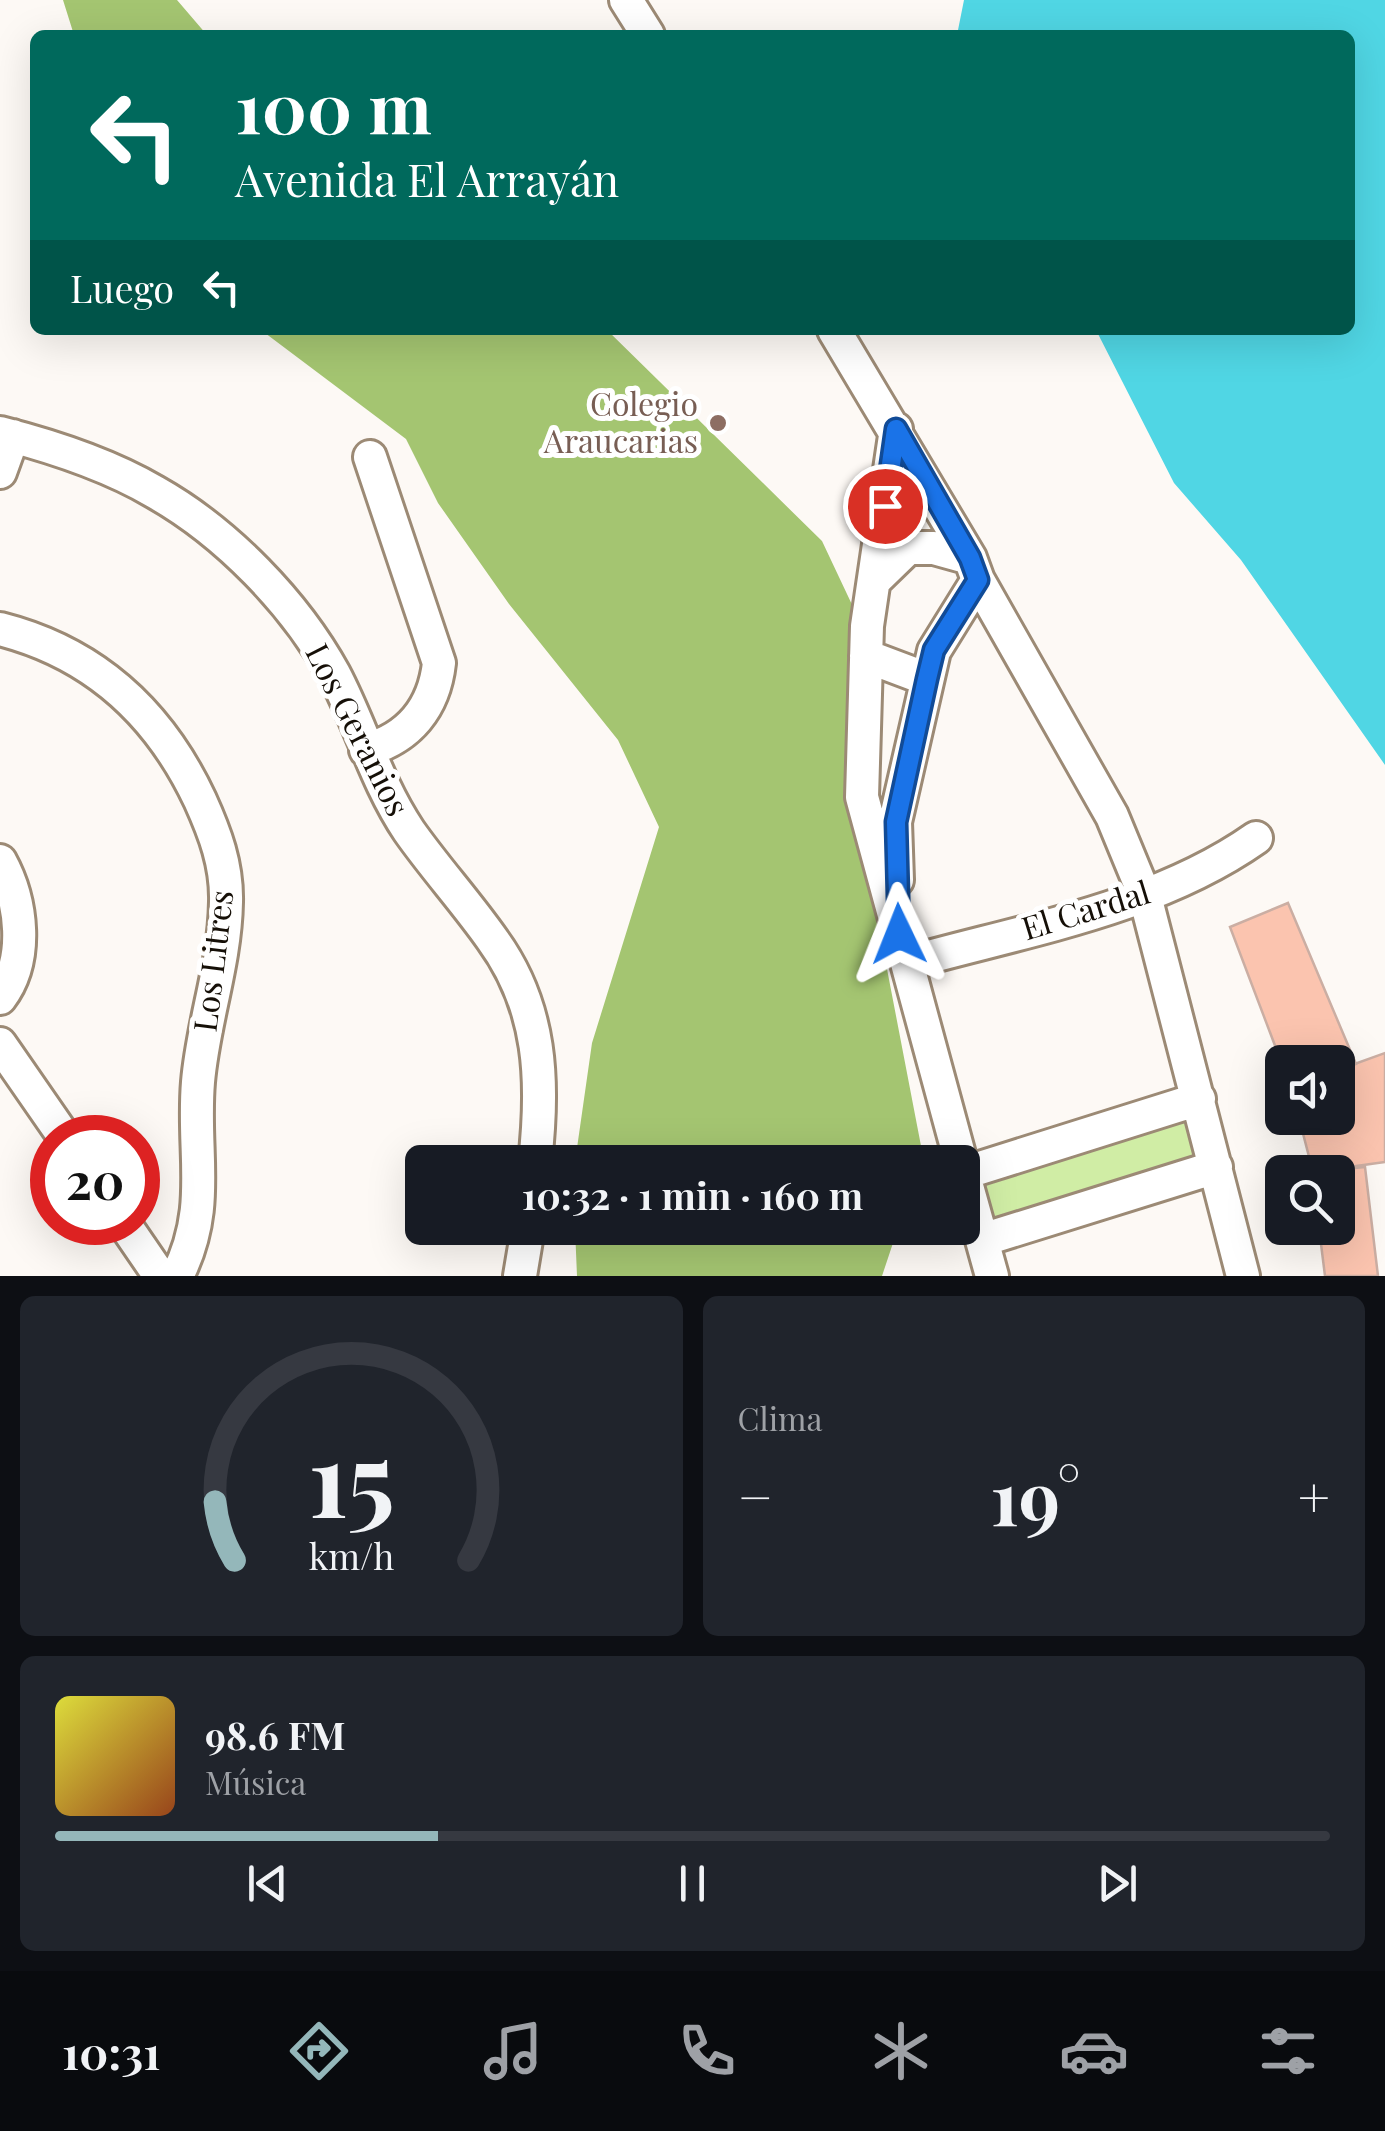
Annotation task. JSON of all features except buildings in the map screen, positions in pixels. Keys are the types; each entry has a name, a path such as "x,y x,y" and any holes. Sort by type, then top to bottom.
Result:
{"street":[{"path":"626,0 645,30"},
{"path":"837,335 896,429 1112,816 1146,896 1244,1276"},
{"path":"896,429 866,656 862,797 956,1145"},
{"path":"0,472 6,434"},
{"name":"Los Geranios","path":"6,434 155,492 228,547 261,579 314,644 334,675 366,750 408,829 492,938 516,979 536,1037 541,1068 537,1145"},
{"path":"366,750 396,738 419,717 434,691 439,663 370,458"},
{"path":"874,582 908,548 934,548 974,569"},
{"path":"903,949 896,822 934,650 974,569"},
{"name":"Los Litres","path":"0,628 77,658 126,694 168,741 216,835 226,902 219,973 196,1099 200,1203 189,1248 176,1276"},
{"path":"866,656 927,679"},
{"name":"El Cardal","path":"903,949 1146,896 1222,862 1256,838"},
{"path":"0,861 20,943 12,976 0,998"},
{"path":"0,1044 48,1115"},
{"path":"980,1163 1199,1099"},
{"path":"982,1240 1216,1167"},
{"path":"980,1233 992,1276"},
{"path":"139,1245 160,1276"},
{"path":"520,1276 525,1245"}],"green space":[{"path":"63,0 177,0 203,30 72,30"},
{"path":"268,335 612,335 822,541 855,611 867,865 921,1145 577,1145 592,1043 659,827 618,740 509,604 438,503 406,439"},
{"path":"1190,1111 1205,1164 991,1226 980,1179"},
{"path":"576,1245 892,1245 882,1276 577,1276"}],"water":[{"path":"964,0 1385,0 1385,765 1241,560 1174,483 1099,335 1355,335 1355,30 958,30"}],"place":[{"name":"Colegio Araucarias","path":"718,423"}],"route":[{"path":"885,506 896,429 970,558 978,580 934,650 927,679 896,822 899,934"}]}
